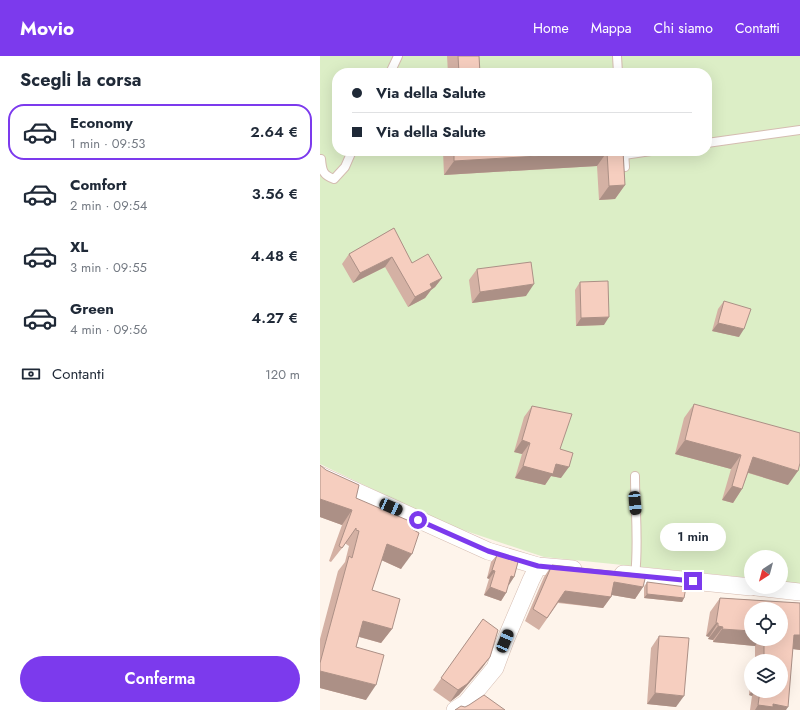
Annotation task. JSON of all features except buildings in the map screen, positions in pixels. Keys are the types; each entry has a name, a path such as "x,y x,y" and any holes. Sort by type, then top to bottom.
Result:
{"street":[{"path":"320,475 488,551 538,566 744,585"},
{"path":"455,710 466,703 495,668 505,641 538,566"},
{"path":"788,591 800,592"}],"lane":[{"path":"392,68 398,56"},
{"path":"617,56 618,68"},
{"path":"712,142 800,130"},
{"path":"321,159 322,170 327,176 334,180 345,167 350,156"},
{"path":"624,156 625,167"},
{"path":"635,476 637,531 635,576"}],"green space":[{"path":"320,56 800,56 800,584 788,583 788,550 744,550 744,577 544,557 448,525 320,464"}],"route":[{"path":"418,520 488,551 538,566 693,581"}]}
